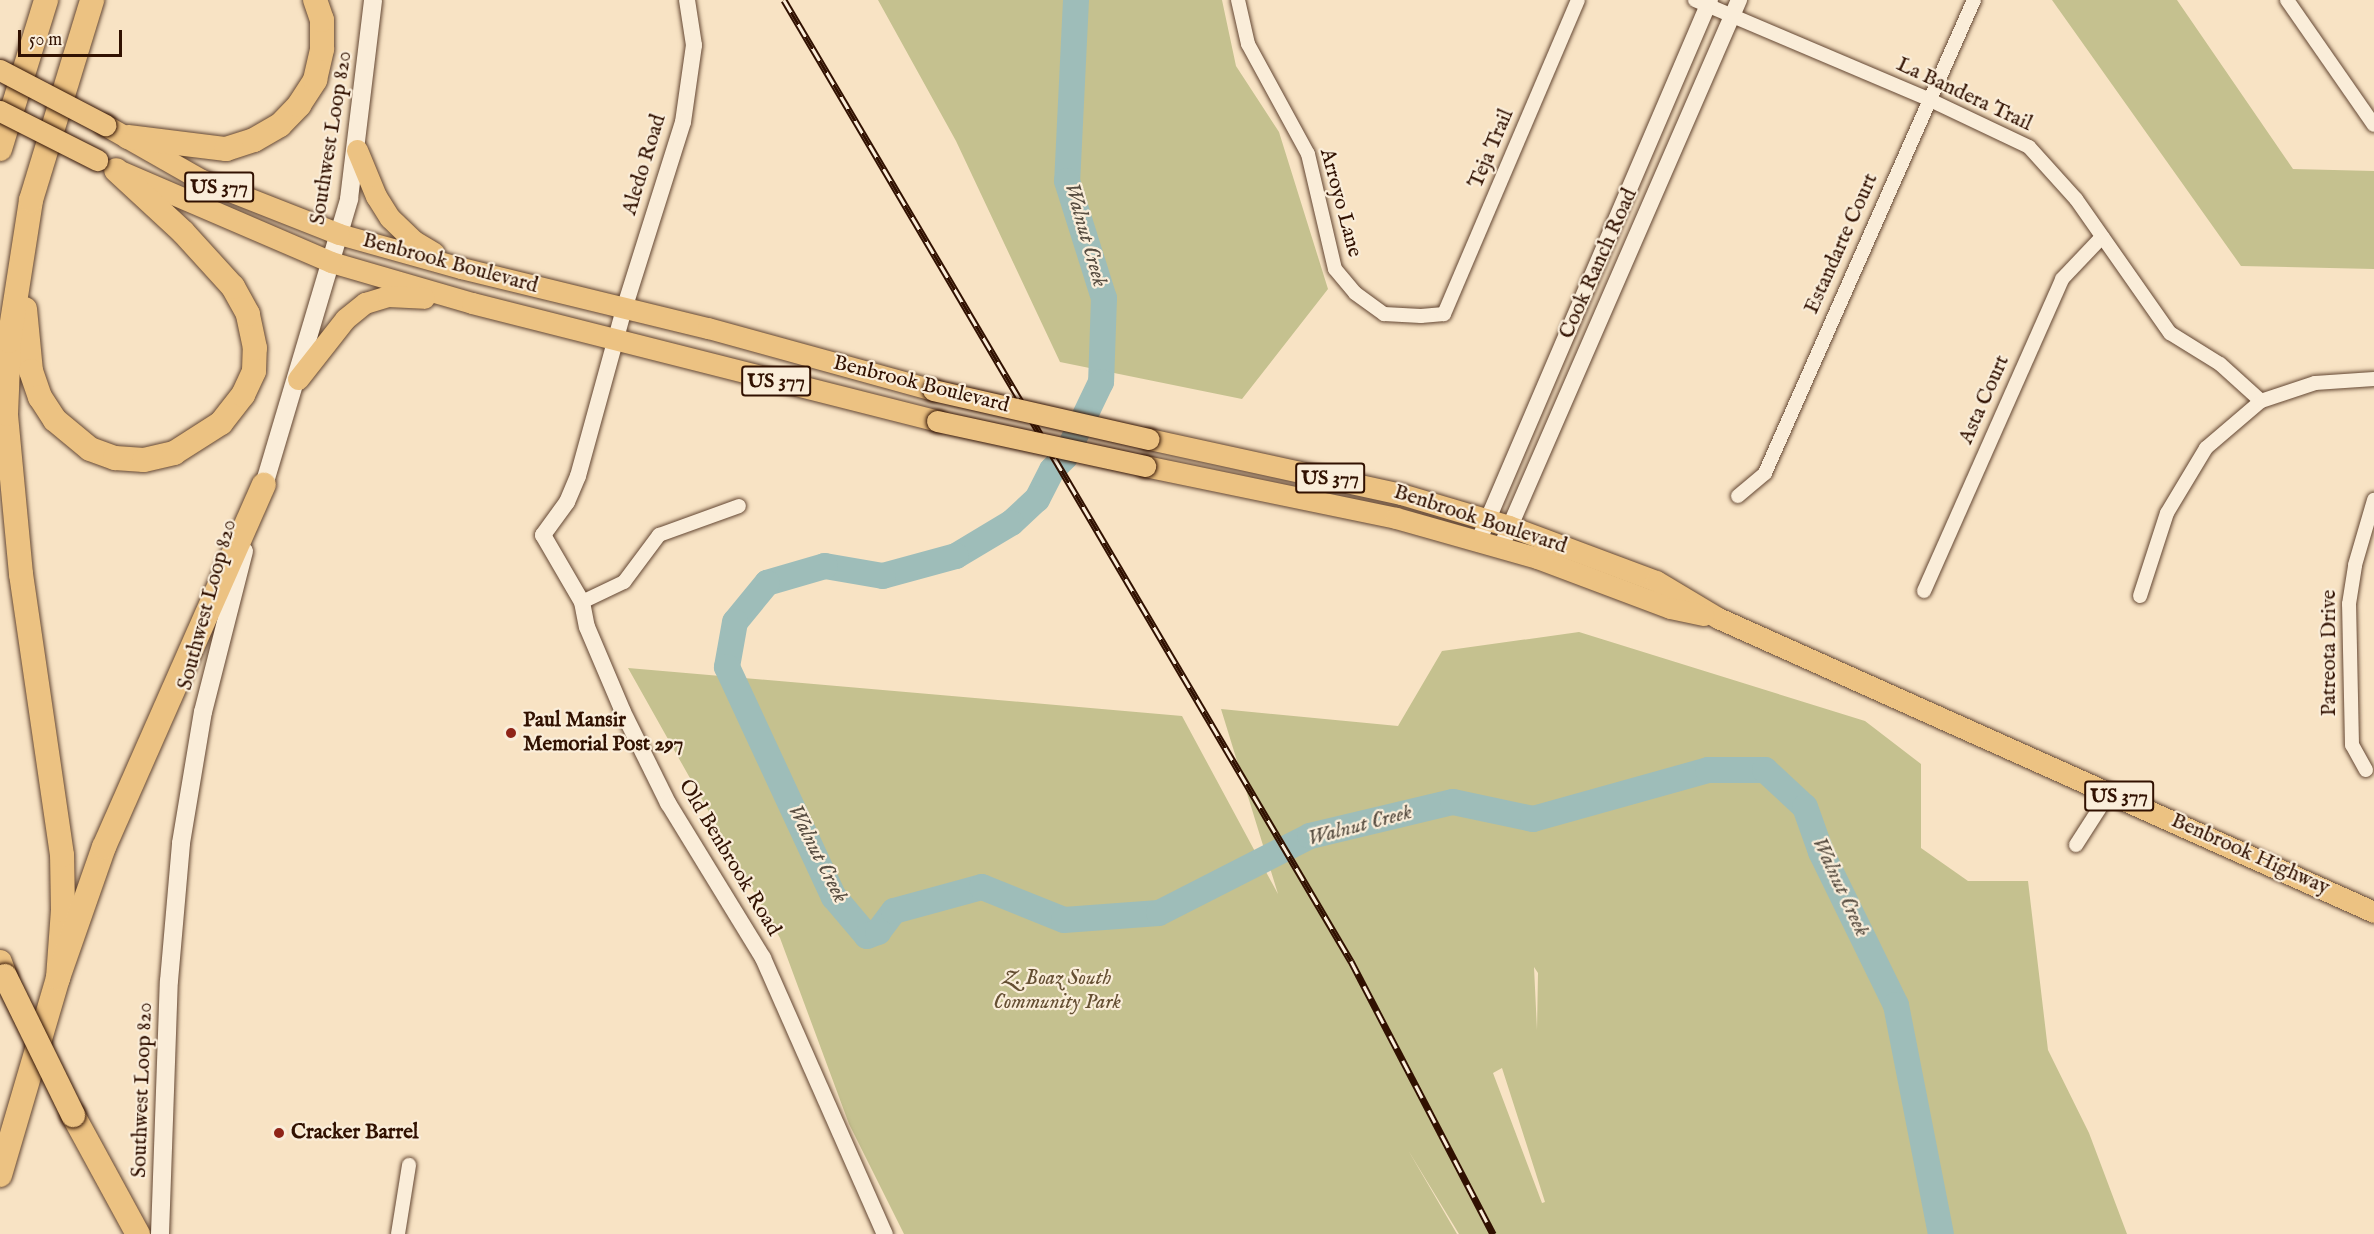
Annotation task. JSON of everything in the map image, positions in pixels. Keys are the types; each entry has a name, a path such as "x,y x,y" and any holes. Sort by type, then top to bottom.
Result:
{"highway":[{"path":"0,149 46,0"},
{"path":"128,137 226,148 254,140 280,125 299,105 315,80 322,49 322,20 315,0"},
{"path":"58,978 63,910 62,855 21,574 6,414 9,341 26,226 92,2"},
{"path":"26,226 30,257 26,340 31,371 55,420 90,449 115,458 144,460 174,453 202,438 229,414 254,371 255,348 248,314 211,260 107,165"},
{"path":"0,1175 58,978 109,836 264,485"},
{"path":"3,969 74,1115 138,1234"}],"main road":[{"name":"Southwest Loop 820","path":"160,1234 169,981 181,843 214,663 339,234 357,150 373,0"},
{"name":"Benbrook Boulevard","path":"0,70 128,137 202,180 339,234 461,268 708,328 933,390 1401,494 1487,519 1656,581 1718,618 1863,681"},
{"name":"Benbrook Boulevard","path":"0,111 107,165 331,262 472,303 937,421 1396,518 1479,540 1670,608 1718,618"},
{"path":"357,150 376,196 390,218 414,242 461,268"},
{"path":"298,379 345,319 376,299 400,296 472,303"},
{"name":"Benbrook Highway","path":"1863,681 2374,912"}],"street":[{"name":"Aledo Road","path":"616,339 690,93 694,45 687,0"},
{"name":"Arroyo Lane","path":"1238,0 1248,44 1308,154 1335,269 1355,293 1384,314 1444,314"},
{"name":"Teja Trail","path":"1444,314 1578,0"},
{"name":"Estandarte Court","path":"1738,496 1765,473 1928,99 1974,0"},
{"path":"2287,0 2374,125"},
{"name":"La Bandera Trail","path":"1704,2 1736,8 2029,147 2076,200 2170,333 2220,364 2260,401"},
{"name":"Cook Ranch Road","path":"1479,540 1704,2"},
{"name":"Cook Ranch Road","path":"1501,548 1736,8"},
{"name":"Asta Court","path":"1924,591 2062,279 2102,237"},
{"name":"Old Benbrook Road","path":"616,339 578,476 567,502 543,535 582,602 587,627 623,712 668,803 763,958 885,1234"},
{"path":"2140,596 2167,513 2206,448 2260,401 2314,383 2374,379"},
{"name":"Patreota Drive","path":"2366,770 2352,745 2349,604 2355,565 2374,500"},
{"path":"582,602 624,582 659,535 739,506"},
{"path":"2076,845 2110,792"},
{"path":"398,1234 409,1165"}],"green space":[{"path":"878,0 1222,0 1236,66 1279,132 1328,289 1242,399 1060,362 956,141"},
{"path":"2052,0 2177,0 2293,169 2374,171 2374,269 2241,266"},
{"name":"Z. Boaz South Community Park","path":"1579,632 1865,721 1921,764 1921,848 1968,881 2028,881 2048,1050 2089,1133 2127,1234 1459,1234 1408,1150 1457,1234 904,1234 849,1124 780,938 628,668 1182,716 1278,894 1221,709 1398,726 1442,651","holes":["1534,967 1538,973 1537,1030","1502,1068 1545,1202 1542,1203 1493,1073"]}],"waterway":[{"name":"Walnut Creek","path":"1076,0 1067,181 1104,298 1101,382 1065,457 1052,470 1037,499 1011,523 956,556 883,576 825,566 767,583 735,622 727,667 834,897 867,936 878,932 894,911 982,887 1064,920 1159,913 1310,836 1453,802 1533,819 1708,770 1765,770 1805,807 1821,852 1896,1005 1941,1234"}],"railway":[{"path":"784,0 1351,961 1493,1234"}],"place":[{"name":"Paul Mansir Memorial Post 297","path":"511,733"},
{"name":"Cracker Barrel","path":"279,1133"}]}
